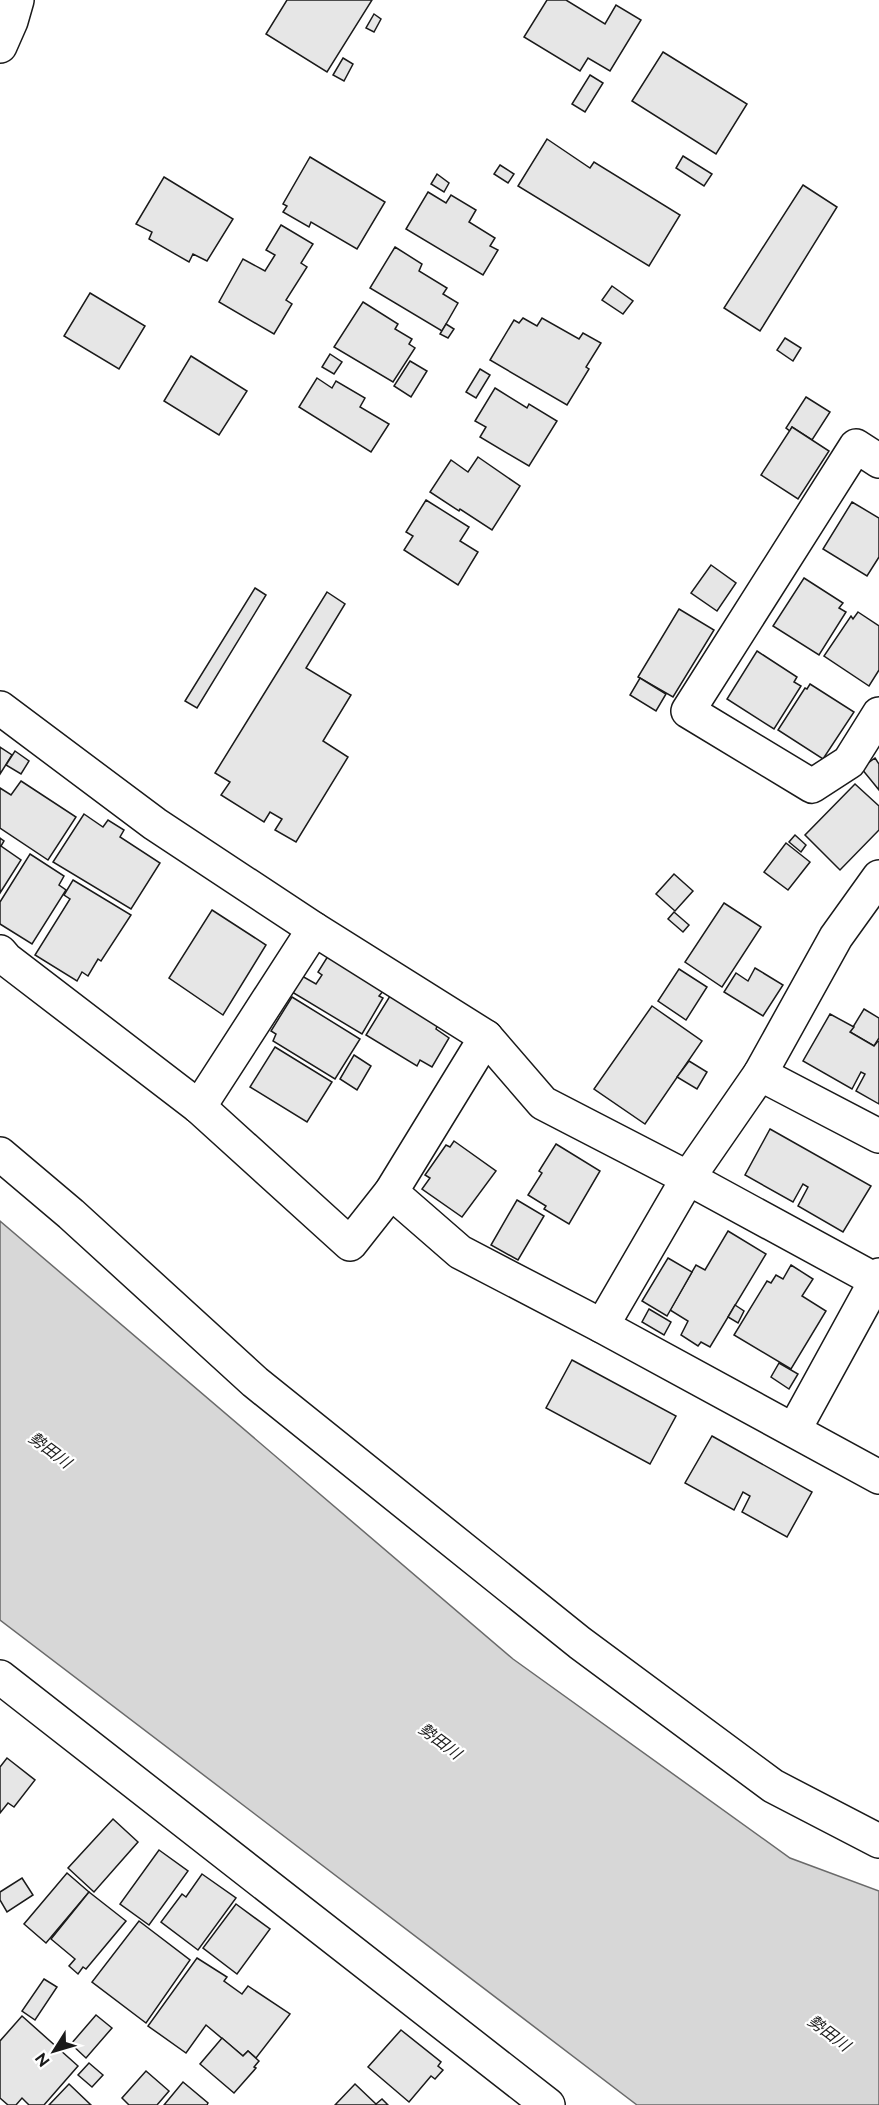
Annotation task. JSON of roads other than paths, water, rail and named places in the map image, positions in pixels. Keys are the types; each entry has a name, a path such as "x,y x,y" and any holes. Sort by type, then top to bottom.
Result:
{"street":[{"path":"0,46 11,21 16,0"},
{"path":"879,461 856,446 688,711 812,786 849,762 879,714"},
{"path":"0,708 155,824 314,929 486,1037 543,1103 878,1279 794,1430"},
{"path":"602,1326 688,1178 760,1074 836,937 879,877"},
{"path":"199,1107 314,929"},
{"path":"0,952 6,959 199,1107 350,1244 391,1192 486,1037"},
{"path":"760,1074 879,1136"},
{"path":"0,1154 71,1214 255,1382 580,1643 773,1786 879,1840"},
{"path":"391,1192 460,1252 602,1326 879,1477"},
{"path":"0,1677 548,2105"}],"water":[{"name":"勢田川","path":"0,1221 513,1659 790,1858 879,1891 879,2105 637,2105 0,1620"}]}
